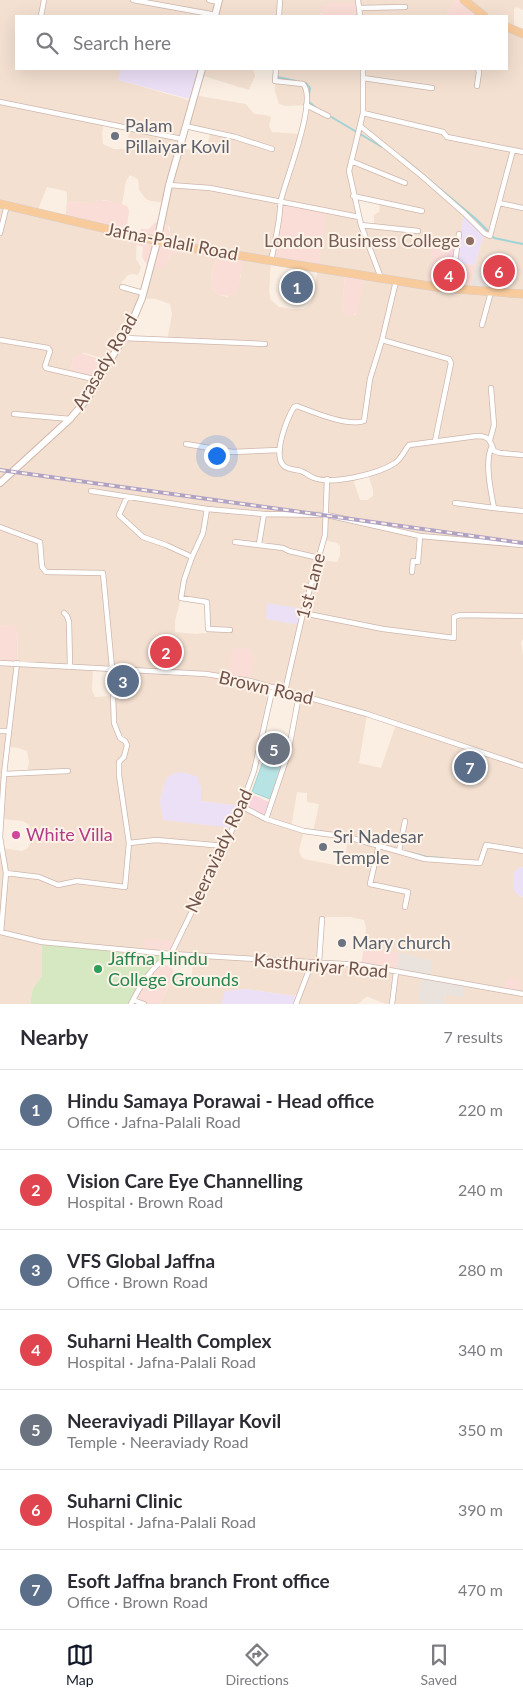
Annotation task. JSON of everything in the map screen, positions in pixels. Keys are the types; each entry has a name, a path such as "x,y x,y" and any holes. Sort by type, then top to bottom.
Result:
{"main road":[{"path":"464,0 483,15"},
{"path":"216,15 219,1"},
{"path":"508,27 523,34"},
{"name":"Arasady Road","path":"0,483 70,419 87,399 136,315 157,242 185,126 202,70"},
{"name":"Jafna-Palali Road","path":"4,204 157,242 396,281 523,294"}],"street":[{"path":"41,15 44,0"},
{"path":"133,0 211,15"},
{"path":"210,0 219,1"},
{"path":"279,15 280,0"},
{"path":"358,0 360,15"},
{"path":"359,8 405,7"},
{"path":"271,261 280,218 281,201 302,134 306,105 306,87 300,84 275,81 276,70"},
{"path":"363,70 363,113 349,171 353,196 361,225 381,278"},
{"path":"477,86 478,70"},
{"path":"363,78 432,88"},
{"path":"0,102 182,139"},
{"path":"306,105 328,116"},
{"path":"363,113 436,130 443,132 447,137 523,152"},
{"path":"185,126 235,137 272,149"},
{"path":"360,126 423,177 484,233 490,236 513,150"},
{"path":"351,161 405,183"},
{"path":"170,185 210,188 359,217"},
{"path":"353,196 422,211"},
{"path":"499,203 523,208"},
{"path":"0,233 4,204"},
{"path":"361,225 418,231"},
{"path":"451,288 459,234"},
{"path":"396,281 382,340 370,379 364,421 341,420 295,406 288,416 280,450 282,463 285,467 300,470 315,478 327,480 361,477 394,464 401,458 409,445 477,436 487,437 490,440"},
{"path":"122,287 143,293"},
{"path":"482,325 491,292"},
{"path":"124,338 264,344"},
{"path":"0,340 48,348 50,351 46,368 98,380"},
{"path":"382,340 449,359 450,368 435,441"},
{"path":"492,388 494,425 490,440 492,446 500,454 523,455"},
{"path":"14,414 70,419"},
{"path":"186,444 233,452 280,450"},
{"path":"492,446 488,457 494,508"},
{"name":"1st Lane","path":"285,690 303,612 325,535 327,480"},
{"path":"91,491 207,509 264,514 327,515 420,536 523,545"},
{"path":"127,497 119,515 143,537 192,557"},
{"path":"455,503 523,511"},
{"path":"207,509 203,533 184,580 181,598 207,602 208,629 230,630"},
{"path":"259,544 264,514"},
{"path":"0,527 40,542 44,571 103,572 112,668 114,723 120,738 127,745 124,757 119,762 119,775 129,844 125,887 77,881 58,885 39,877 6,873"},
{"path":"412,572 413,562 418,562 420,536"},
{"path":"235,542 283,548 319,558"},
{"path":"303,612 383,630 454,638 454,617 460,614 523,616"},
{"path":"64,613 69,622 70,666"},
{"name":"Brown Road","path":"0,663 206,674 250,681 367,714 523,766"},
{"path":"1,932 6,873 0,837 4,774 17,663"},
{"name":"Neeraviady Road","path":"171,954 234,828 254,771 273,687"},
{"path":"266,819 288,754 299,695"},
{"path":"0,731 9,731"},
{"path":"4,774 68,771"},
{"path":"241,806 266,819 304,831 348,837 425,859 480,862 486,845 523,850"},
{"path":"399,851 405,821"},
{"path":"129,844 156,840 225,846"},
{"path":"378,845 370,884 408,892 405,907"},
{"path":"319,962 322,918"},
{"name":"Kasthuriyar Road","path":"1,932 42,942 171,954 361,965 523,994"},
{"path":"144,1004 132,1002 142,982 159,962 171,954"},
{"path":"296,1004 312,962"},
{"path":"392,1004 396,972"}],"shaded area":[{"path":"0,0 456,0 447,15 360,15 358,3 329,3 320,15 15,15 15,70 121,70 119,80 192,101 194,95 246,104 254,114 271,117 269,126 272,132 302,134 306,105 286,106 279,104 275,92 276,70 508,70 508,15 478,15 479,13 464,0 523,0 523,10 516,7 514,9 514,30 523,34 523,639 521,642 523,655 523,867 518,868 519,896 523,897 523,1004 443,1004 446,995 450,994 455,997 428,977 431,960 364,946 366,928 364,920 350,917 327,917 322,919 319,962 361,965 422,976 419,994 421,1002 426,1004 386,1004 366,997 358,1004 296,1004 306,979 295,996 246,989 226,991 221,1004 160,1004 174,975 185,977 192,975 193,956 171,954 175,942 152,939 145,944 145,951 42,942 42,976 33,988 30,1004 0,1004 0,663 17,663 18,631 13,626 0,625","holes":["104,123 130,128 126,149 114,149 103,144 102,133","185,126 211,132 205,152 180,148","130,175 138,179 139,190 146,199 166,203 162,223 170,227 170,234 172,235 170,257 150,268 143,293 122,287 121,283 128,275 138,275 140,271 141,267 136,259 137,236 37,212 47,187 65,191 67,193 67,202 91,203 104,200 122,204 126,181","354,196 380,201 379,212 374,215 374,227 361,225","464,214 484,233 475,265 491,267 491,292 434,246 458,249","218,252 241,275 236,293 227,297 219,295 211,287 211,277","271,261 318,269 312,300 308,306 303,309 279,307 271,300 269,292","345,273 365,276 355,315 342,311","142,298 156,299 170,304 172,314 167,341 125,338","84,353 108,362 70,373 74,357","368,474 373,496 367,500 360,500 353,479","324,540 337,543 340,546 340,555 337,562 319,558","181,598 207,602 207,633 175,632 175,621","233,650 254,659 252,667 230,677 230,655","93,668 133,670 133,691 128,693 112,693 112,696 95,697 92,690","273,687 299,695 288,754 266,819 241,806 261,744","367,714 396,724 381,768 359,763","7,747 27,751 29,762 27,774 4,774","465,748 482,753 478,783 476,786 467,785 460,781 461,764","197,777 201,788 200,801 240,806 160,801 164,784","297,792 307,793 307,802 319,804 313,832 348,837 345,860 340,866 304,859 299,850 304,831 291,828","2,819 23,821 29,825 32,837 28,848 22,851 2,848"]},
{"path":"456,0 464,0 479,13 478,15 447,15"},
{"path":"329,3 359,3 360,15 321,15 322,7"},
{"path":"121,70 198,70 190,99 118,80"},
{"path":"202,70 253,70 255,76 249,90 200,75"},
{"path":"98,200 116,202 127,206 129,211 126,234 65,219 67,202 91,203"},
{"path":"281,201 327,211 318,269 271,261"},
{"name":"London Business College","path":"464,213 484,233 475,265 456,263"},
{"path":"155,222 168,226 170,234 177,238 179,246 177,253 169,257 164,267 159,270 150,268 145,262 142,257 143,247 137,245 136,241 141,229 149,229"},
{"path":"436,246 448,248 442,288 427,286 432,250"},
{"path":"448,248 458,249 451,289 442,288"},
{"path":"218,252 244,256 238,289 236,293 230,296 219,295 211,287 211,277"},
{"path":"456,263 475,265 471,290 451,289"},
{"path":"475,265 491,267 491,292 471,290"},
{"path":"345,273 365,276 357,312 352,316 346,315 342,311"},
{"path":"81,353 109,362 98,380 70,373 74,357"},
{"path":"267,603 304,609 300,625 266,619"},
{"path":"0,625 13,626 18,629 17,663 0,663"},
{"path":"167,639 174,641 176,644 176,672 159,671 157,648 159,641"},
{"path":"238,647 248,648 253,653 254,659 250,681 230,677 230,655"},
{"path":"183,772 198,777 201,788 201,801 241,806 233,828 163,820 160,801 164,784 168,777 175,773"},
{"path":"247,792 271,803 266,819 241,806"},
{"path":"523,867 523,897 516,894 513,888 514,872 518,868"},
{"path":"148,939 176,942 171,954 145,951 145,941"},
{"path":"364,946 399,953 396,972 361,965"},
{"path":"399,953 431,960 432,966 429,977 466,984 463,997 446,995 443,1004 426,1004 421,1002 418,997 422,976 396,972"},
{"path":"159,961 173,969 174,973 160,1004 144,1004 133,1000"},
{"path":"511,977 521,980 520,993 505,991 507,979"},
{"path":"246,989 295,996 293,1004 221,1004 225,991"}],"green space":[{"name":"Jaffna Hindu College Grounds","path":"42,942 171,954 159,961 131,1004 30,1004 33,988 42,976"}],"water":[{"path":"265,756 283,763 270,799 252,792"}],"waterway":[{"path":"277,77 296,81"},
{"path":"303,83 306,83 310,88 308,101 315,107"},
{"path":"328,115 382,147"},
{"path":"402,157 489,232"},
{"path":"492,236 523,244"},
{"path":"408,852 427,857 443,858"}],"railway":[{"path":"0,470 523,543"}],"place":[{"name":"Palam Pillaiyar Kovil","path":"115,136"},
{"name":"London Business College","path":"470,241"},
{"name":"Suharni Clinic","path":"499,271"},
{"name":"Suharni Health Complex","path":"449,275"},
{"name":"Hindu Samaya Porawai - Head office","path":"297,287"},
{"name":"Vision Care Eye Channelling","path":"166,652"},
{"name":"VFS Global Jaffna","path":"123,681"},
{"name":"Neeraviyadi Pillayar Kovil","path":"274,749"},
{"name":"Esoft Jaffna branch Front office","path":"470,767"},
{"name":"White Villa","path":"16,835"},
{"name":"Sri Nadesar Temple","path":"323,847"},
{"name":"Mary church","path":"342,943"},
{"name":"Jaffna Hindu College Grounds","path":"98,969"}]}
